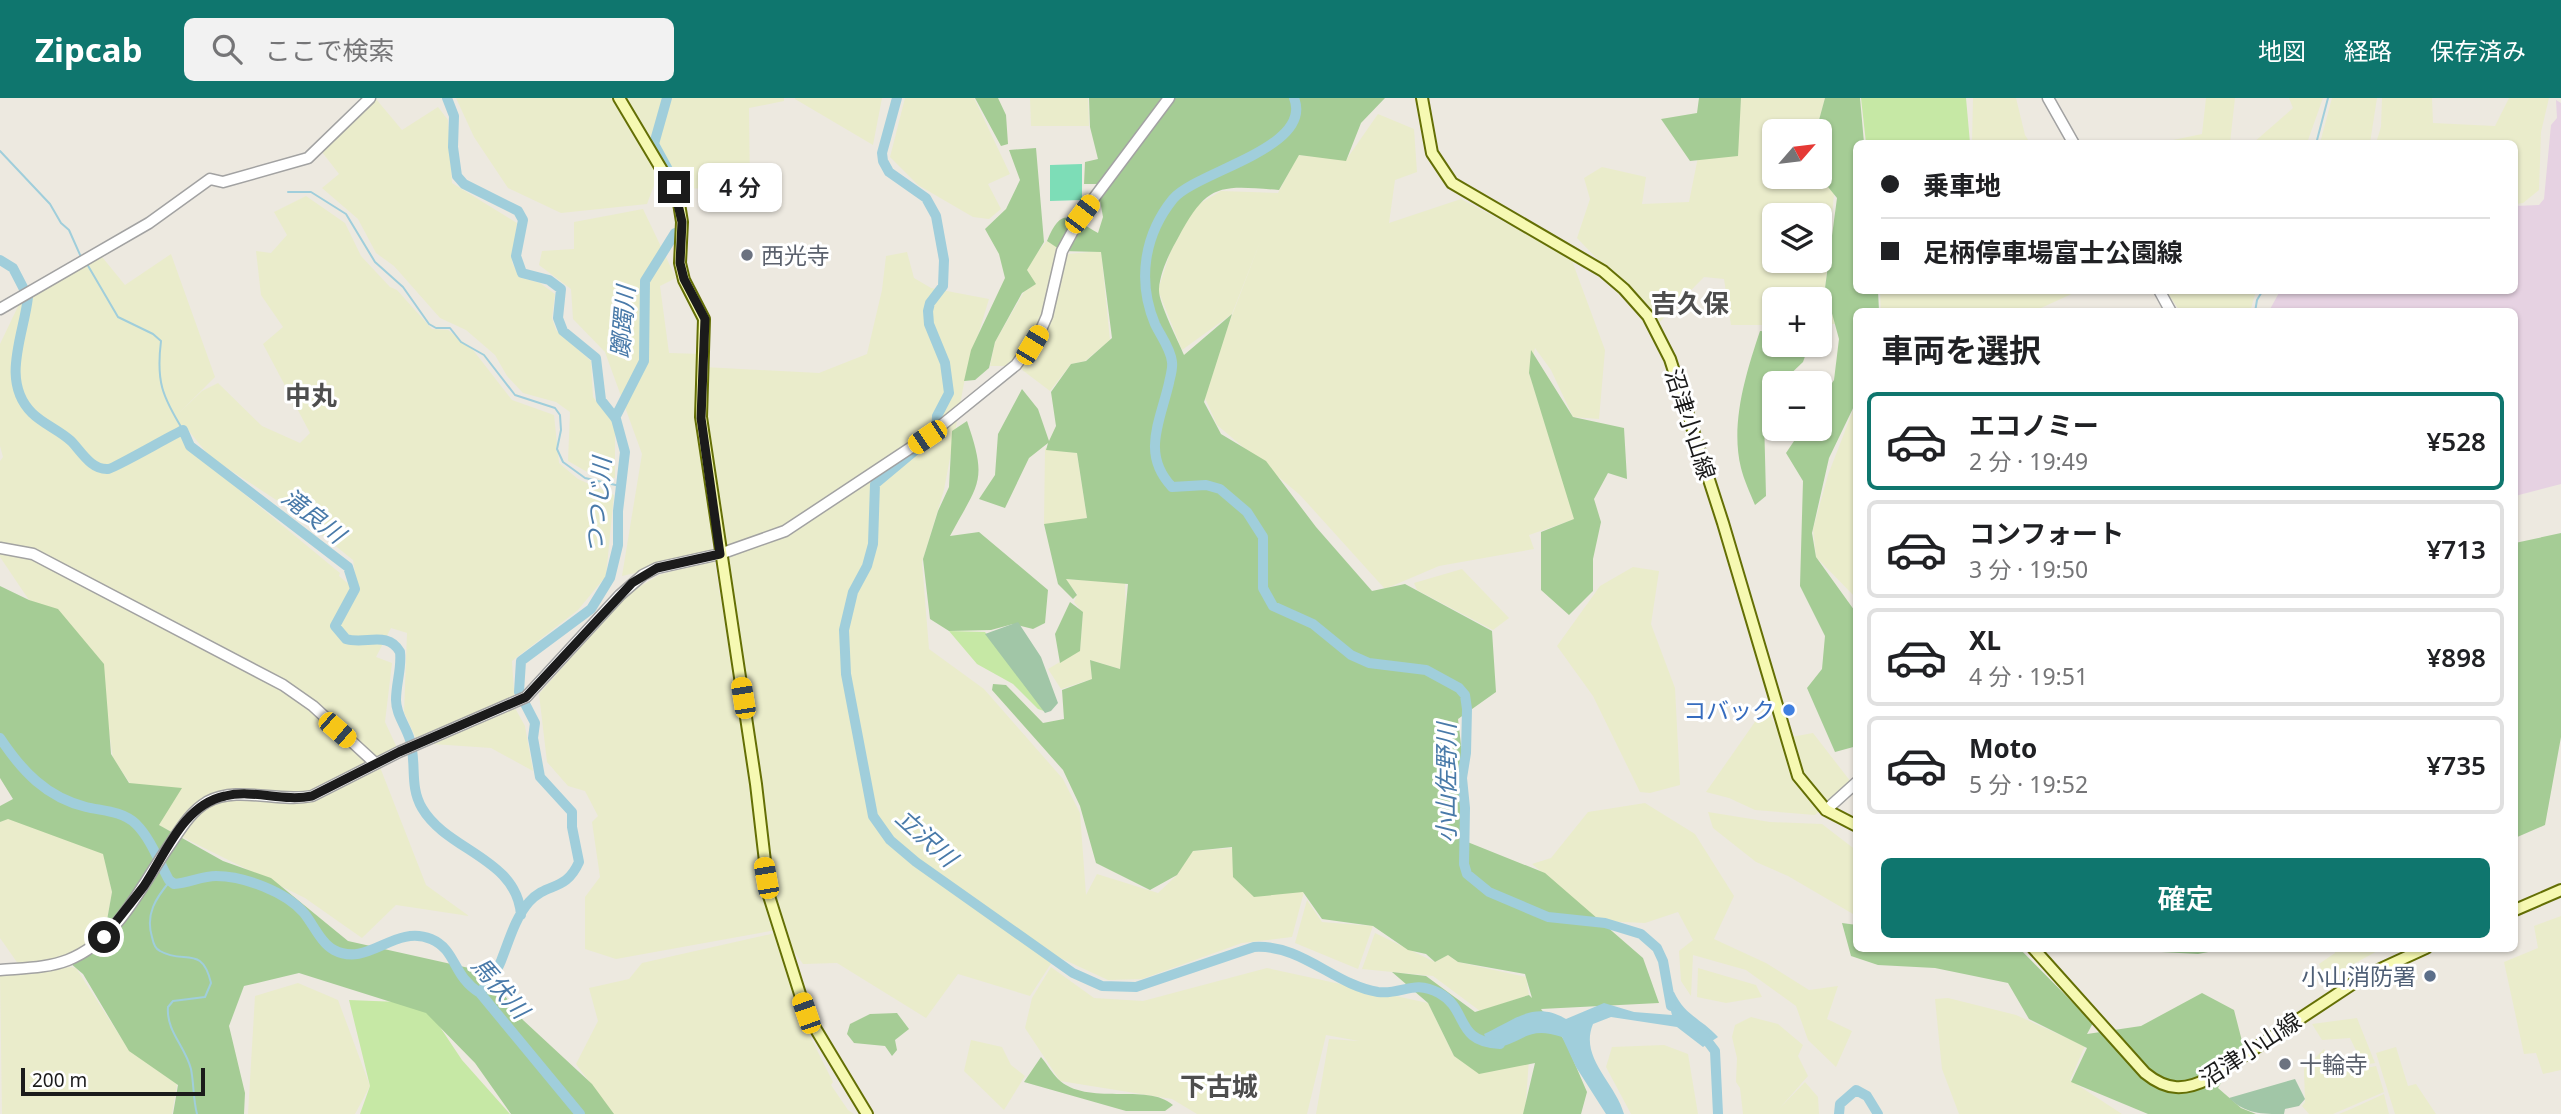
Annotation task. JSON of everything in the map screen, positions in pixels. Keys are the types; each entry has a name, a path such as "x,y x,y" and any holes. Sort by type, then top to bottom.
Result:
{"main road":[{"path":"619,98 678,197 682,222 680,263 684,279 705,319 701,418 756,784 769,895 806,1013 867,1114"},
{"name":"沼津小山線","path":"1422,98 1427,138 1437,163 1452,183 1602,271 1638,303 1658,333 1670,359 1723,523 1791,760 1804,786 1826,810 1853,824"},
{"path":"2518,910 2561,890"},
{"name":"沼津小山線","path":"2037,952 2145,1073 2157,1083 2178,1088 2196,1085 2210,1078 2352,984 2418,952"}],"street":[{"path":"0,309 149,223 210,179 223,182 308,158 370,98"},
{"path":"0,970 61,962 89,949 104,937 194,812 209,801 232,794 298,799 312,796 418,743 526,697 632,583 657,568 720,554 785,531 927,437 1016,365 1032,345 1047,316 1062,251 1070,235 1082,214 1169,98"},
{"path":"2048,98 2072,140"},
{"path":"0,548 33,554 254,667 313,706 375,763"},
{"path":"1826,810 1853,786"}],"shaded area":[{"path":"2556,100 2561,103 2561,484 2518,495 2518,308 2271,308 2278,294 2518,294 2518,206 2539,205 2544,199 2551,125 2557,118"}],"green space":[{"path":"456,98 616,98 659,172 647,204 561,213 508,188 474,137"},
{"path":"623,98 784,98 784,101 749,108 750,192 674,187"},
{"path":"795,98 882,98 873,145 795,99"},
{"path":"905,98 974,98 1010,174 988,184 1001,209 989,219 973,217 918,185 890,157"},
{"path":"975,98 998,98 1006,115 1008,144 1001,146"},
{"path":"1030,98 1088,98 1089,126 1031,126"},
{"path":"1089,98 1385,98 1361,123 1346,161 1299,155 1279,190 1228,188 1207,197 1188,220 1172,249 1161,276 1160,295 1184,355 1232,314 1204,402 1221,434 1266,461 1316,527 1372,591 1405,584 1492,631 1496,692 1458,719 1464,770 1465,841 1545,873 1643,958 1659,1003 1541,1009 1565,1041 1587,1092 1581,1114 1523,1114 1535,1063 1479,1074 1454,1056 1428,1003 1392,972 1426,976 1475,1012 1529,995 1532,998 1525,974 1458,962 1448,955 1435,962 1426,954 1408,950 1373,926 1322,919 1303,892 1254,897 1233,877 1232,847 1193,851 1177,875 1150,890 1096,863 1080,806 1063,770 992,690 993,684 1006,685 1043,723 1064,719 1062,690 1092,679 1090,660 1120,669 1128,584 1066,579 1077,595 1073,599 1058,584 1044,524 1087,518 1077,453 1046,450 1048,443 1029,458 1005,508 979,499 995,475 998,434 1022,389 1038,409 1049,441 1056,426 1051,392 1071,364 1086,361 1112,338 1101,252 1062,251 1047,241 1052,229 1063,218 1075,219 1098,233 1103,217 1097,184 1084,184 1085,162 1098,159 1090,127"},
{"path":"1699,98 1741,98 1738,156 1690,161 1661,119 1697,113"},
{"path":"1741,98 1825,98 1819,119 1762,119 1762,189 1830,189 1834,194 1832,215 1832,203 1762,203 1762,273 1826,273 1825,287 1762,287 1762,325 1731,325 1724,279 1704,277 1659,323 1577,238 1590,199 1584,178 1602,167 1646,177 1642,204 1689,202 1698,157 1737,149"},
{"path":"1825,98 1860,98 1864,140 1853,140 1853,294 1878,294 1879,308 1853,308 1853,408 1829,458 1812,533 1816,557 1853,608 1853,747 1835,752 1807,688 1822,669 1825,636 1800,586 1803,481 1786,453 1794,441 1832,441 1832,383 1839,339 1832,314 1832,287 1825,287 1827,273 1832,273 1832,236 1837,198 1830,189 1832,189 1832,119 1819,119"},
{"path":"1861,98 1966,98 1970,140 1866,140"},
{"path":"1973,98 2016,98 2028,140 1972,140"},
{"path":"2206,98 2235,98 2230,140 2173,140 2202,134"},
{"path":"2289,98 2323,98 2308,140 2256,140 2293,108"},
{"path":"2332,98 2377,98 2370,140 2321,140"},
{"path":"2382,98 2432,98 2433,123 2495,126 2509,98 2549,98 2541,132 2539,190 2523,203 2518,204 2518,140 2377,140 2381,127"},
{"path":"376,99 402,130 438,107 448,120 452,183 517,223 512,262 519,277 540,283 555,294 552,318 556,330 591,361 593,397 615,425 615,478 596,477 568,461 570,412 556,402 523,393 507,376 495,355 466,330 440,318 394,266 376,253 358,219 322,188 339,174 322,152"},
{"path":"1378,114 1414,129 1417,172 1395,180 1389,223 1461,199 1571,258 1605,350 1599,419 1573,417 1551,370 1535,348 1529,373 1575,519 1529,535 1534,549 1439,566 1385,589 1300,495 1217,425 1205,398 1228,326 1262,237 1232,314 1182,350 1158,290 1170,253 1194,207 1221,191 1278,193 1298,155 1346,160"},
{"path":"1036,148 1044,242 1027,270 1036,284 1022,293 995,342 989,368 975,380 964,381 971,350 1005,278 999,254 985,229 1006,209 1020,180 1009,150"},
{"path":"1082,164 1082,200 1050,201 1050,165"},
{"path":"306,196 345,223 361,256 390,287 397,290 432,329 448,330 473,350 512,400 554,415 559,463 578,479 614,495 606,576 578,610 512,661 515,708 525,726 533,771 491,748 418,743 404,712 407,633 391,628 376,657 392,663 385,722 399,752 378,762 426,885 469,916 396,905 362,938 305,898 158,825 113,758 100,672 65,618 29,600 0,557 0,461 3,457 0,446 0,344 23,296 98,252 125,285 171,254 215,377 178,414 202,391 218,383 262,426 300,443 310,433 263,344 283,327 261,295 256,251 271,253 287,235 274,212","holes":["184,425 210,457 287,507 353,560 358,592 339,576 340,573 197,455"]},
{"path":"643,209 676,278 660,286 669,353 703,354 704,367 819,373 867,354 882,290 886,256 907,252 914,278 931,288 989,299 965,378 944,490 922,562 929,649 984,689 1063,779 1080,813 1086,895 1097,874 1158,893 1177,875 1192,851 1235,848 1304,892 1292,937 1242,943 1142,979 1108,980 1056,956 1030,996 958,974 926,1018 837,963 803,964 782,934 785,965 801,1018 833,1082 831,1085 848,1110 854,1114 613,1114 576,1064 598,1021 589,988 629,979 642,963 780,932 720,554 707,411 712,555 622,576 642,454 605,352 573,319 571,289 539,265 542,251 574,249 574,222"},
{"path":"1047,241 1068,254 1101,251 1110,340 1085,361 1071,364 1050,391 1017,366 990,366 995,342 1024,292 1035,284 1025,267"},
{"path":"1880,294 2071,294 2041,308 1881,308"},
{"path":"2168,294 2255,294 2251,308 2178,308"},
{"path":"1760,331 1762,357 1805,357 1794,371 1762,371 1762,441 1765,441 1766,496 1755,505 1745,482 1738,451 1738,416"},
{"path":"1531,350 1573,417 1624,428 1627,479 1608,473 1594,499 1601,522 1593,559 1593,591 1569,615 1541,590 1541,532 1574,519 1529,373"},
{"path":"1853,410 1853,595 1816,557 1813,529 1828,475"},
{"path":"967,421 977,457 977,481 974,492 950,536 979,532 1048,590 1045,623 1033,629 1013,624 991,630 949,631 930,619 923,559 938,511 949,487 952,431"},
{"path":"1045,448 1077,453 1087,518 1044,525"},
{"path":"2561,533 2561,737 2545,825 2518,837 2518,542"},
{"path":"714,559 776,930 616,959 585,949 585,897 600,877 592,822 598,816 585,791 568,786 547,762 539,694 627,594 659,575"},
{"path":"1633,567 1659,571 1651,624 1675,688 1680,785 1650,793 1640,792 1593,696 1557,646 1600,586"},
{"path":"1462,569 1509,618 1493,630 1417,590 1414,583"},
{"path":"1065,579 1125,583 1126,622 1120,669 1090,660 1092,679 1061,689 1048,669 1080,650 1083,613 1074,602 1077,594"},
{"path":"0,586 29,600 58,609 104,664 111,754 129,783 182,788 159,825 223,861 271,878 348,941 487,972 523,1020 592,1084 614,1114 511,1114 475,1063 426,1013 299,973 244,986 229,1026 245,1093 244,1114 173,1114 178,1085 129,1051 83,974 70,963 104,937 112,892 103,854 8,819 0,822 0,806 13,799 0,778"},
{"path":"1070,602 1083,612 1080,651 1060,663 1055,634"},
{"path":"1018,622 1041,657 1058,703 1045,713 985,634"},
{"path":"949,631 985,632 1047,712 1038,709 1013,684 977,664"},
{"path":"1766,706 1781,739 1813,733 1851,782 1815,815 1755,810 1729,798 1706,792"},
{"path":"1645,803 1695,834 1734,896 1714,939 1766,963 1809,990 1838,986 1827,1019 1852,1031 1836,1067 1808,1040 1796,1006 1746,970 1693,955 1691,996 1681,981 1679,951 1693,940 1678,912 1645,923 1600,921 1532,864 1551,858 1588,812"},
{"path":"1708,812 1770,822 1822,824 1853,848 1853,914 1788,876 1756,862 1713,828"},
{"path":"9,815 103,853 112,892 104,937 71,959 21,968 0,938 0,819"},
{"path":"1307,900 1322,922 1373,926 1358,969 1295,943"},
{"path":"2561,916 2561,1070 2543,1074 2536,1053 2524,1054 2504,962 2538,948 2534,926"},
{"path":"1842,923 1853,924 1853,952 2023,952 2093,1023 2087,1034 2141,1026 2202,993 2234,1010 2243,1045 2218,1088 2241,1108 2256,1114 2148,1114 2071,1082 2087,1048 2029,1019 2008,983 1935,968 1878,965 1851,956"},
{"path":"1375,933 1435,962 1448,955 1458,962 1526,977 1529,995 1480,1011 1433,976 1362,969"},
{"path":"2161,952 2208,952 2198,954"},
{"path":"2376,952 2348,967 2327,984 2319,964 2335,953"},
{"path":"1051,967 1094,998 1143,1001 1267,968 1428,1003 1454,1056 1529,1059 1525,1114 1316,1114 1329,1039 1359,1041 1326,1035 1307,1114 1197,1114 1172,1099 1060,1081 1025,1028 1032,998"},
{"path":"76,968 129,1050 177,1084 172,1114 2,1114 0,973"},
{"path":"1698,968 1756,985 1762,997 1726,1003 1697,997"},
{"path":"298,983 338,1000 370,1086 355,1114 248,1114 255,996"},
{"path":"1948,998 2016,1015 2085,1046 2070,1080 2122,1114 1959,1114 1942,1069 1935,999"},
{"path":"349,1000 424,1003 462,1060 510,1114 360,1114 370,1086"},
{"path":"897,1013 909,1029 895,1040 897,1050 892,1056 885,1046 854,1043 847,1034 850,1024 870,1014"},
{"path":"1751,1017 1778,1024 1803,1045 1798,1056 1808,1076 1779,1109 1805,1082 1818,1097 1819,1114 1743,1114 1740,1088 1736,1082 1737,1058 1732,1037 1735,1025"},
{"path":"2357,1018 2375,1063 2363,1065 2350,1038 2322,1040 2312,1024"},
{"path":"971,1040 1002,1047 1011,1065 1025,1076 1004,1110 964,1071"},
{"path":"1664,1045 1688,1054 1698,1114 1631,1114 1606,1067 1612,1047"},
{"path":"2396,1047 2408,1086 2416,1084 2436,1114 2395,1114 2376,1053"},
{"path":"2324,1049 2340,1073 2376,1066 2384,1092 2333,1114 2309,1114 2302,1106 2305,1102 2304,1069"},
{"path":"1041,1057 1058,1079 1070,1087 1085,1092 1148,1095 1162,1098 1173,1105 1165,1111 1126,1111 1024,1082"},
{"path":"2295,1079 2305,1099 2299,1106 2285,1109 2284,1114 2254,1112 2229,1098"},
{"path":"2384,1094 2389,1114 2339,1114 2351,1109"}],"water":[{"path":"1666,992 1674,992 1689,1012 1718,1037 1703,1047 1677,1027 1611,1017 1593,1024 1590,1036 1594,1059 1620,1102 1624,1114 1606,1114 1576,1067 1562,1037 1531,1034 1510,1044 1490,1048 1484,1034 1525,1014 1544,1011 1566,1019 1604,1003 1634,1012 1672,1015"}],"waterway":[{"name":"つつじ川","path":"447,98 454,116 453,147 457,176 464,184 518,211 523,220 516,256 522,273 549,280 561,289 558,318 563,331 596,358 601,400 616,419 625,452 618,511 618,545 610,578 591,609 521,661 519,692 535,723 533,738 540,777 572,812 579,862 568,878 543,891 524,908 499,965 480,993"},
{"name":"躑躅川","path":"667,98 654,144 685,201"},
{"name":"立沢川","path":"897,98 882,153 883,161 889,172 926,198 936,216 944,260 943,286 930,303 928,311 929,324 945,363 949,393 937,416 936,433 875,484 873,544 867,566 853,592 844,630 846,674 873,816 890,840 916,862 1073,973 1102,986 1136,987 1254,947 1271,948 1303,958 1362,988 1378,992 1415,987 1430,989 1455,1007 1468,1031 1475,1037 1485,1042 1500,1044"},
{"name":"小山佐野川","path":"1294,98 1296,116 1287,131 1271,145 1186,189 1173,199 1155,228 1146,259 1146,291 1149,308 1170,352 1172,365 1158,424 1155,450 1157,462 1172,487 1206,485 1220,489 1247,512 1263,537 1263,588 1273,606 1313,624 1351,655 1369,663 1426,670 1459,688 1465,695 1467,709 1466,753 1462,778 1465,808 1464,864 1467,874 1489,892 1548,917 1605,923 1641,934 1657,948 1663,961 1671,1006"},
{"path":"2317,140 2328,98"},
{"path":"0,151 50,204 61,223 69,230 81,257"},
{"path":"288,192 311,192 346,214 375,262 403,287 429,324 436,328 450,328 461,342 484,355 515,395 555,408 560,415 561,430 557,449 563,462 585,478 620,486"},
{"name":"躑躅川","path":"615,418 644,361 645,281 675,233"},
{"name":"滝良川","path":"0,260 13,268 28,297 16,357 16,372 17,387 22,400 36,417 71,441 91,463 108,469 183,430 190,446 348,567 355,589 335,626 346,639 383,640 395,645 400,652 396,705 410,740 418,800 433,823 495,867 507,880 517,896 521,915"},
{"path":"87,264 118,317 153,334 161,341 159,367 162,388 183,430"},
{"path":"2256,308 2261,294"},
{"name":"馬伏川","path":"0,738 26,772 59,797 86,807 119,814 136,824 174,884 216,876 239,879 264,887 296,905 325,943 346,954 358,954 405,937 418,936 439,944 451,956 464,979 480,993 580,1114"},
{"path":"170,881 156,900 151,914 150,929 154,943 158,950 169,955 197,959 203,964 211,983 205,997 173,1001 168,1007 170,1024 191,1069 197,1114"},
{"name":"馬伏川","path":"1702,1034 1715,1051 1718,1114"},
{"name":"馬伏川","path":"1839,1114 1840,1104 1856,1090 1867,1096 1878,1114"}],"place":[{"name":"西光寺","path":"747,255"},
{"name":"コバック","path":"1789,710"},
{"name":"小山消防署","path":"2430,976"},
{"name":"十輪寺","path":"2285,1064"}],"district":[{"name":"吉久保","path":"1690,303"},
{"name":"中丸","path":"311,395"},
{"name":"下古城","path":"1219,1086"}],"route":[{"path":"104,937 144,885 185,822 209,801 232,794 285,799 312,796 418,743 526,697 632,583 657,568 720,554 701,418 705,319 682,272 682,222 674,187"}]}
